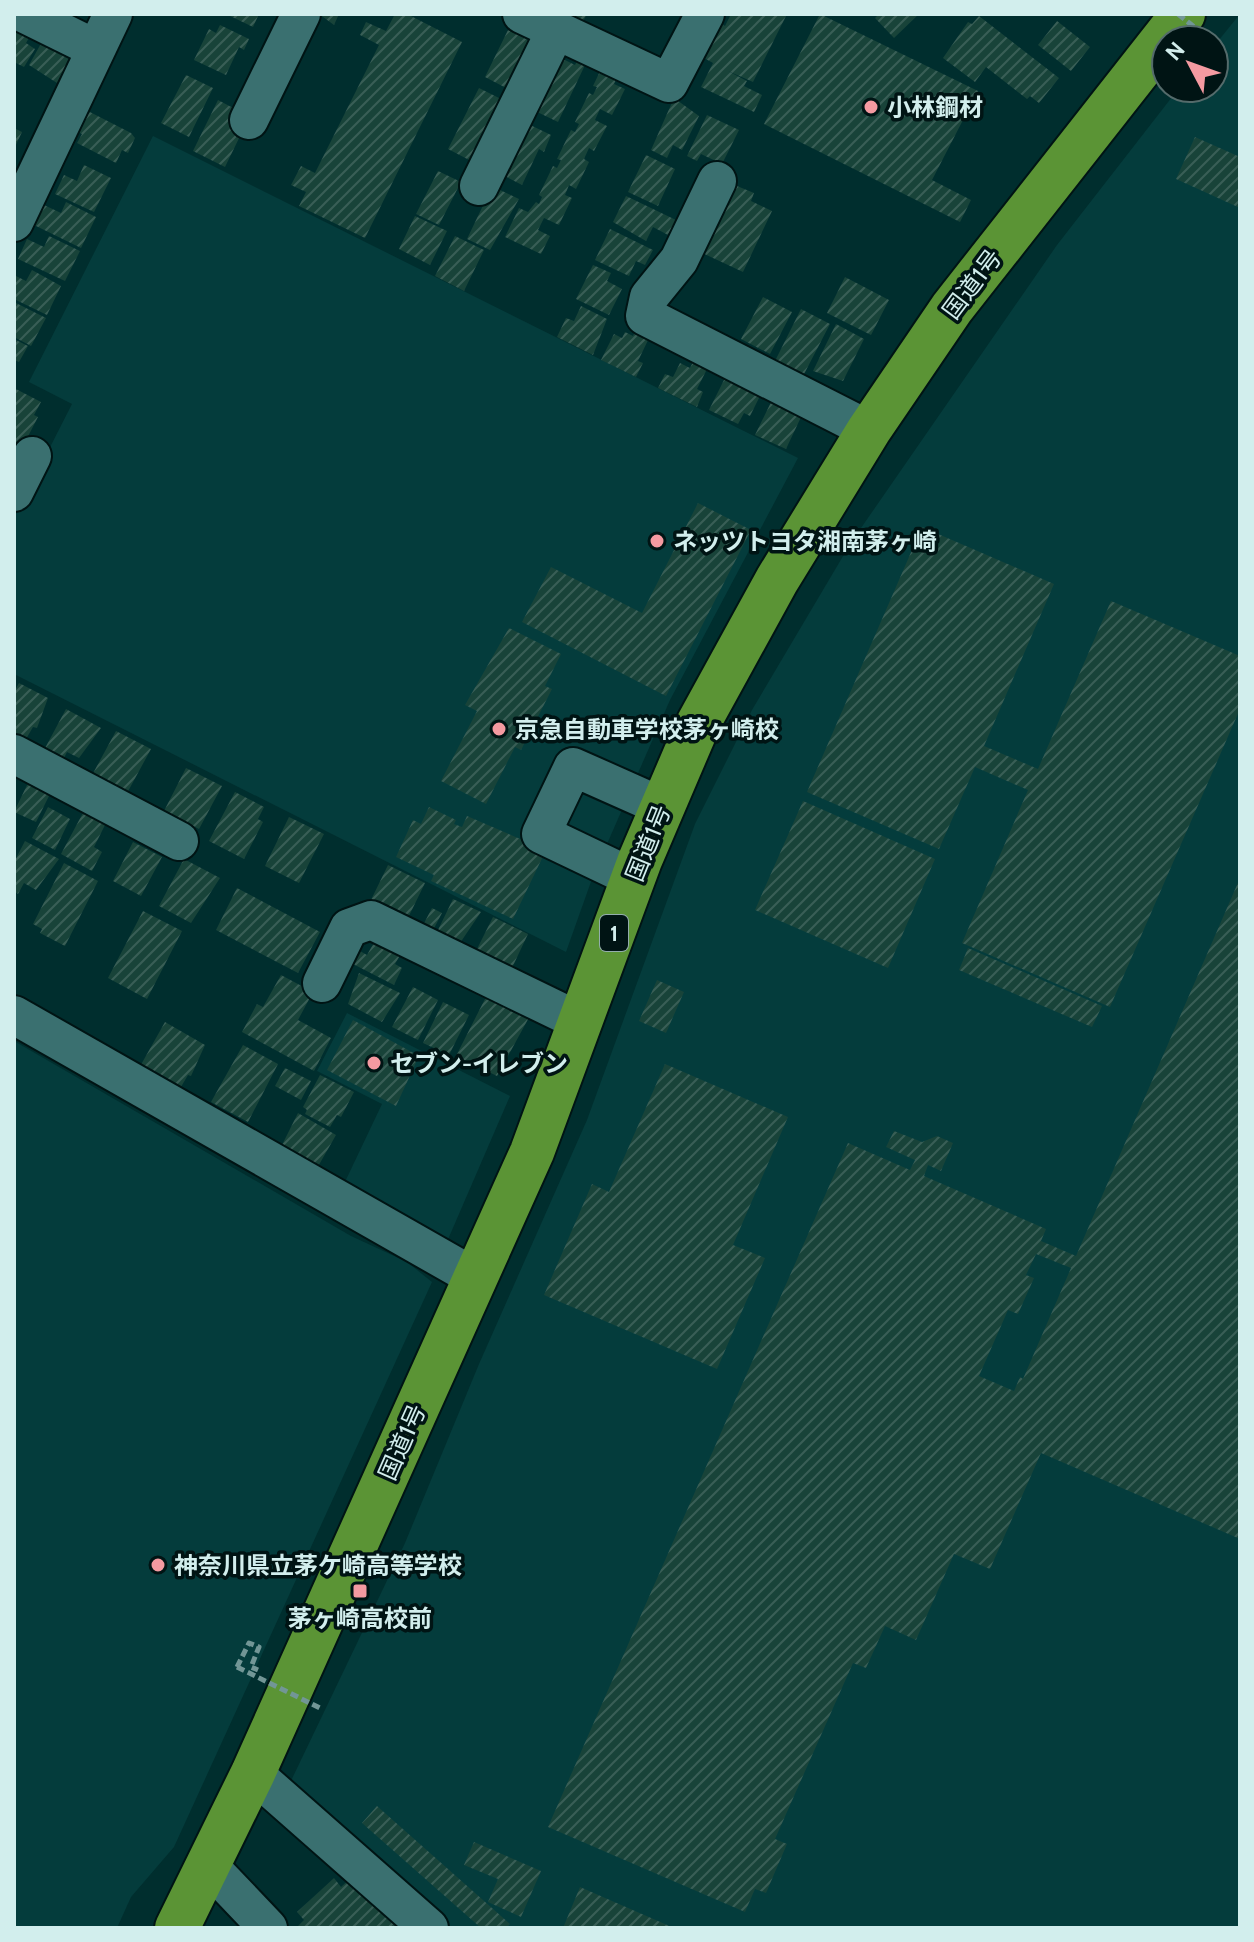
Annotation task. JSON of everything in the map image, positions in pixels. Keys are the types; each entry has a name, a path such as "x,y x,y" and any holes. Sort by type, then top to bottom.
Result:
{"highway":[{"name":"国道1号","path":"177,1928 253,1773 532,1152 633,878 706,709 777,580 869,430 952,308 1190,22"}],"street":[{"path":"25,14 96,49"},
{"path":"14,222 113,14"},
{"path":"249,120 301,14"},
{"path":"522,14 669,83 705,14"},
{"path":"479,186 556,30"},
{"path":"717,181 679,260 649,297 645,316 869,430"},
{"path":"14,754 179,841"},
{"path":"633,878 541,834 573,767 663,807"},
{"path":"322,983 349,928 371,920 581,1022"},
{"path":"14,1015 476,1278"},
{"path":"253,1773 429,1928"},
{"path":"209,1866 268,1928"}],"path":[{"path":"251,1667 259,1647 249,1643 237,1667 320,1708"}],"shaded area":[{"path":"1240,14 1240,1928 449,1928 289,1785 405,1543 479,1364 587,1120 695,824 752,710 852,541 1057,245 1167,104 1230,104 1230,26"},
{"name":"京急自動車学校茅ヶ崎校","path":"153,136 798,458 670,700 593,876 566,952 14,674 14,518 72,404 29,382"},
{"path":"347,1013 510,1096 446,1244 343,1186 382,1104 317,1071"},
{"name":"神奈川県立茅ケ崎高等学校","path":"14,1041 351,1236 407,1262 432,1282 174,1847 131,1897 117,1928 14,1928"}],"building":[{"path":"226,14 259,14 253,27"},
{"path":"319,14 339,14 334,25"},
{"path":"395,14 407,14 462,42 365,238 299,206 306,192 291,185 301,166 315,173 379,45 360,35 366,22 386,31"},
{"path":"564,14 587,14 582,23"},
{"path":"731,14 787,14 753,82 728,71 747,81 744,86 762,95 754,112 701,87 713,63 704,58 721,23 725,26"},
{"name":"小林鋼材","path":"820,14 978,91 932,180 971,200 960,222 764,124"},
{"path":"879,14 919,14 894,38 875,18"},
{"path":"979,16 1059,78 1039,103 1030,96 1027,99 986,67 975,82 943,58 968,22 972,24"},
{"path":"14,18 34,29 26,43 35,49 24,67 14,62"},
{"path":"1057,21 1090,47 1071,71 1038,45"},
{"path":"220,25 249,39 244,50 239,47 226,75 194,60 209,29 216,33"},
{"path":"508,30 535,43 512,91 485,77"},
{"path":"43,40 74,52 57,83 29,65"},
{"path":"557,56 575,65 577,61 585,65 558,122 531,109"},
{"path":"603,65 619,73 614,84 625,89 612,115 600,109 595,120 607,126 594,151 589,148 584,159 589,162 576,189 569,185 565,195 572,198 559,225 544,218 538,230 550,236 541,254 505,237 519,208 528,212 536,202 539,204 542,197 539,195 553,166 557,168 561,160 557,159 571,130 575,132 579,124 575,122 589,93 593,95 597,87 593,86"},
{"path":"186,75 213,88 189,137 161,123"},
{"path":"479,88 505,101 473,162 448,149"},
{"path":"674,98 699,116 682,150 673,145 667,158 651,150"},
{"path":"218,100 237,110 230,124 243,130 225,167 193,151"},
{"path":"86,110 135,138 128,153 122,150 116,163 77,143 82,134 76,131"},
{"path":"707,115 739,130 722,164 701,154 697,161 687,156"},
{"path":"524,122 551,135 544,152 539,149 522,185 499,173"},
{"path":"14,128 22,132 14,149"},
{"path":"1195,137 1240,157 1240,208 1176,179"},
{"path":"646,155 675,169 658,206 628,192"},
{"path":"84,165 111,178 94,212 55,194 64,175 77,181"},
{"path":"438,171 461,182 439,225 416,214"},
{"path":"737,186 754,193 751,201 772,211 743,272 698,251 728,190 734,193"},
{"path":"500,190 519,199 490,250 467,239 488,195 495,198"},
{"path":"626,196 676,220 668,235 653,227 646,241 613,222"},
{"path":"66,202 96,217 81,248 34,225 44,205 61,213"},
{"path":"415,216 447,231 430,265 399,249"},
{"path":"610,229 653,250 645,265 636,261 629,276 595,260"},
{"path":"49,236 80,251 65,281 18,259 27,239 44,247"},
{"path":"455,236 484,250 464,291 435,276"},
{"path":"593,265 611,273 607,281 622,289 609,315 576,299"},
{"path":"32,270 61,286 47,315 14,299 14,275 26,281"},
{"path":"845,277 889,300 871,335 827,313"},
{"path":"763,297 792,312 770,354 741,339"},
{"path":"16,303 46,318 31,346 14,337"},
{"path":"581,306 607,319 593,355 557,337 566,318 574,321"},
{"path":"801,309 830,324 802,378 774,363"},
{"path":"836,324 864,339 843,381 813,371"},
{"path":"636,329 650,336 638,361 643,363 636,377 601,360 614,334 622,338 625,332 633,336"},
{"path":"14,339 28,346 19,362 14,360"},
{"path":"693,362 707,369 697,389 703,392 697,407 658,388 665,374 673,377 680,363 690,368"},
{"path":"728,372 761,394 750,416 744,413 738,424 709,410"},
{"path":"14,388 41,402 34,415 38,417 21,450 14,447"},
{"path":"774,396 802,415 786,449 755,435"},
{"path":"698,503 751,530 666,696 522,622 551,567 642,613"},
{"path":"922,527 1054,584 984,746 1038,769 1111,601 1240,656 1240,709 1110,1007 962,943 1028,790 975,767 939,849 807,792"},
{"name":"京急自動車学校茅ヶ崎校","path":"509,628 561,654 545,686 552,689 521,750 515,747 486,804 441,781 477,711 465,705"},
{"path":"19,683 48,698 37,728 33,727 26,739 14,732 14,692"},
{"path":"66,709 101,728 79,758 67,752 63,760 44,750"},
{"path":"116,731 151,749 126,795 91,777"},
{"path":"186,768 222,786 199,829 164,811"},
{"path":"29,781 51,792 36,822 14,812"},
{"path":"235,792 264,807 258,819 263,822 244,859 209,841"},
{"path":"803,801 935,859 888,968 755,910"},
{"path":"48,807 70,819 55,850 32,838"},
{"path":"429,807 456,820 454,824 462,827 467,816 546,850 513,919 431,881 434,875 396,857 413,820 421,824"},
{"path":"84,811 106,823 94,847 102,852 92,871 61,854"},
{"path":"289,817 324,834 299,883 265,866"},
{"path":"25,841 59,859 36,890 24,883 18,894 14,891 14,862"},
{"path":"133,842 162,857 141,896 113,881"},
{"path":"184,859 220,878 191,923 159,906"},
{"path":"64,863 98,881 65,946 40,933 42,929 33,924"},
{"path":"388,865 425,883 407,920 370,902"},
{"path":"1240,878 1240,1539 1041,1453 990,1569 954,1554 916,1640 885,1626 866,1668 853,1663 775,1839 787,1844 766,1893 755,1889 745,1912 548,1827 848,1143 910,1170 915,1160 886,1147 894,1131 922,1142 937,1136 953,1143 941,1171 928,1165 924,1176 1046,1229 1041,1241 1076,1256","holes":["1036,1254 1071,1268 1023,1379 1020,1377 1014,1391 979,1376 1008,1310 1018,1314 1034,1278 1026,1275"]},
{"path":"237,888 320,932 298,973 216,930"},
{"path":"453,899 481,912 460,943 437,932"},
{"path":"432,908 442,913 431,934 421,929"},
{"path":"143,911 182,931 147,999 108,978"},
{"path":"493,917 528,934 511,970 475,953"},
{"path":"376,939 402,952 395,964 402,968 394,985 353,964 360,951 367,955"},
{"path":"968,948 1102,1006 1092,1027 959,970"},
{"path":"359,973 400,993 382,1022 348,1004"},
{"path":"281,975 313,992 298,1020 331,1038 314,1071 242,1032 257,1004 263,1007"},
{"path":"657,980 684,992 666,1033 639,1021"},
{"path":"413,987 438,1000 418,1040 392,1027"},
{"path":"486,997 512,1010 515,1004 532,1012 497,1076 456,1056"},
{"path":"443,1002 469,1015 449,1055 423,1043"},
{"name":"セブン-イレブン","path":"353,1020 419,1056 396,1106 327,1070"},
{"path":"165,1022 205,1045 191,1076 188,1075 178,1092 138,1070"},
{"path":"243,1045 278,1064 248,1122 211,1102"},
{"path":"665,1064 788,1117 733,1245 765,1258 717,1369 544,1295 592,1184 609,1192"},
{"path":"285,1068 311,1081 301,1100 275,1086"},
{"path":"320,1075 354,1092 341,1117 337,1115 330,1127 305,1114 307,1110 303,1107"},
{"path":"298,1113 336,1135 316,1170 279,1151"},
{"path":"377,1806 510,1924 506,1928 481,1928 362,1823"},
{"path":"474,1842 541,1871 521,1917 488,1902 498,1879 464,1865"},
{"path":"353,1876 401,1928 296,1928 304,1920 297,1912 334,1878 341,1887"},
{"path":"580,1887 674,1928 563,1928"}],"place":[{"name":"小林鋼材","path":"871,107"},
{"name":"ネッツトヨタ湘南茅ヶ崎","path":"657,541"},
{"name":"京急自動車学校茅ヶ崎校","path":"499,729"},
{"name":"セブン-イレブン","path":"374,1063"},
{"name":"神奈川県立茅ケ崎高等学校","path":"158,1565"},
{"name":"茅ヶ崎高校前","path":"360,1591"}]}
